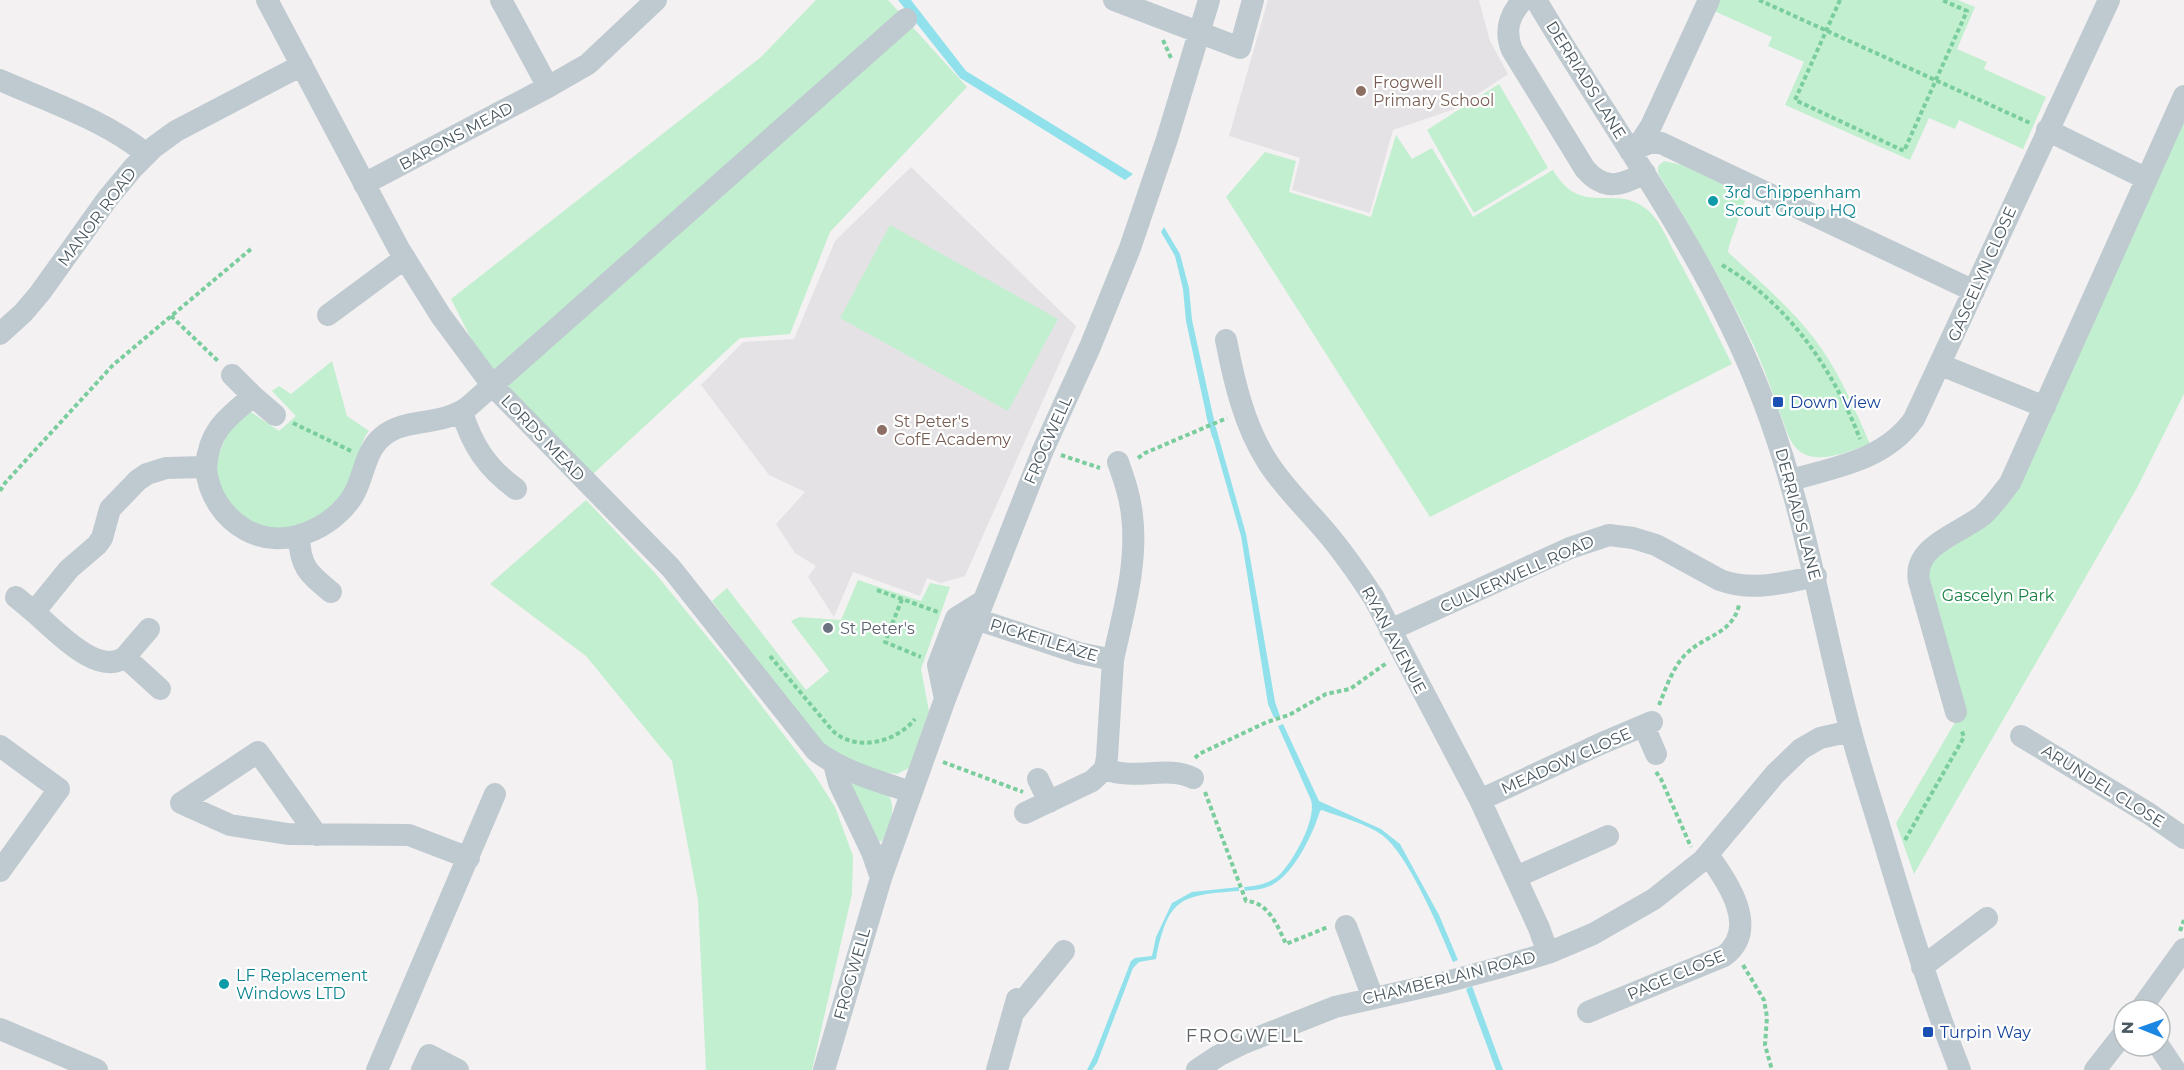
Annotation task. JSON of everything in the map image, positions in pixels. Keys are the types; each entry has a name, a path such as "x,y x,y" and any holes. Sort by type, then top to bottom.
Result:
{"street":[{"name":"LORDS MEAD","path":"267,0 405,258 441,316 492,385 671,568 816,751 834,764 911,792"},
{"path":"501,0 548,87"},
{"name":"BARONS MEAD","path":"364,184 588,64 657,0"},
{"path":"1114,0 1240,48 1253,0"},
{"name":"FROGWELL","path":"824,1070 881,878 945,699 972,612 1116,286 1150,190 1209,0"},
{"path":"1523,0 1510,18 1508,41 1585,169 1592,177 1605,184 1618,184 1645,173"},
{"path":"1630,150 1642,140 1656,117 1708,0"},
{"name":"GASCELYN CLOSE","path":"1791,480 1867,456 1894,443 1907,430 1922,406 2047,130 2109,0"},
{"name":"DERRIADS LANE","path":"1544,4 1693,253 1749,364 1791,480 1816,576 1851,731 1922,967 1960,1070"},
{"path":"254,396 215,431 208,449 206,467 208,483 213,496 239,526 249,532 267,537 299,536 332,518 345,506 356,490 376,442 391,430 444,419 462,411 906,19"},
{"name":"MANOR ROAD","path":"0,334 40,293 108,198 146,154 176,131 302,65"},
{"path":"0,80 106,128 133,143 146,154"},
{"path":"1956,712 1919,581 1919,563 1932,548 1984,514 2010,483 2184,96"},
{"path":"1656,117 1655,132 1659,140 1669,147"},
{"path":"2047,130 2146,179"},
{"path":"1630,150 1652,142 1669,147 1974,291"},
{"path":"328,315 405,258"},
{"name":"RYAN AVENUE","path":"1226,340 1237,389 1251,429 1266,459 1283,484 1354,567 1374,598 1480,800 1539,928 1548,953"},
{"path":"1941,365 2045,407"},
{"path":"232,375 275,415"},
{"path":"462,411 473,443 516,489"},
{"path":"34,612 69,569 98,545 110,509 138,480 147,474 166,468 206,467"},
{"name":"PICKETLEAZE","path":"1104,769 1107,757 1113,660 1129,585 1134,544 1131,503 1120,467"},
{"path":"299,536 302,562 319,583 331,592"},
{"name":"CULVERWELL ROAD","path":"1390,630 1570,548 1609,536 1633,538 1656,545 1720,580 1742,586 1762,586 1816,576"},
{"path":"16,597 94,660 111,663 125,657 149,629"},
{"path":"945,699 938,664 972,612"},
{"name":"PICKETLEAZE","path":"972,612 1080,653 1113,660"},
{"path":"125,657 160,689"},
{"path":"1648,724 1653,759"},
{"name":"MEADOW CLOSE","path":"1480,800 1648,724"},
{"name":"CHAMBERLAIN ROAD","path":"1197,1070 1226,1052 1335,1007 1446,982 1548,953 1593,934 1654,899 1703,859 1793,756 1820,738 1851,731"},
{"name":"ARUNDEL CLOSE","path":"2031,737 2184,838"},
{"path":"316,835 258,752 181,802 230,825 288,834 316,835 409,835 469,858"},
{"path":"0,871 59,789 4,757"},
{"path":"834,764 839,783 872,852 881,878"},
{"path":"1025,813 1092,781 1104,769 1128,775 1186,776"},
{"path":"1038,779 1049,802"},
{"path":"378,1070 495,794"},
{"path":"1516,878 1608,836"},
{"name":"PAGE CLOSE","path":"1596,1002 1724,956 1733,950 1739,933 1737,905 1729,886 1703,859"},
{"path":"1922,967 1973,923"},
{"path":"1347,941 1373,998"},
{"path":"2149,998 2184,949"},
{"path":"997,1070 1016,1004 1064,951"},
{"path":"0,1029 97,1070"},
{"path":"2094,1070 2112,1048"},
{"path":"422,1070 429,1055 458,1070"}],"path":[{"path":"1759,0 2047,130"},
{"path":"1840,0 1795,100 1904,151 1967,11 1942,0"},
{"path":"1153,14 1183,87"},
{"path":"0,491 4,483 112,365 251,249"},
{"path":"1693,253 1715,261 1742,277 1767,297 1793,324 1816,353 1832,379 1867,456"},
{"path":"171,316 232,375"},
{"path":"275,415 368,459"},
{"path":"1042,450 1101,468 1120,467 1201,427 1227,418"},
{"path":"1648,724 1670,676 1685,655 1707,638 1726,629 1738,609 1742,586"},
{"path":"877,590 902,599 972,612"},
{"path":"902,599 885,642 938,664"},
{"path":"765,651 832,730 846,739 867,742 886,741 906,728 919,712"},
{"path":"1347,941 1335,924 1286,944 1268,912 1257,903 1246,901 1203,788 1186,776 1199,754 1267,722 1289,715 1326,694 1350,689 1402,653"},
{"path":"1891,864 1964,737 1956,712"},
{"path":"925,756 1049,802"},
{"path":"1653,759 1703,859"},
{"path":"1733,950 1764,1000 1767,1017 1765,1045 1772,1070"}],"shaded area":[{"name":"Frogwell Primary School","path":"1268,0 1479,0 1490,41 1508,74 1455,109 1393,130 1370,213 1292,190 1300,158 1229,136"},
{"name":"St Peter's CofE Academy","path":"911,167 1076,326 965,576 941,583 927,578 920,596 853,572 834,617 808,577 816,566 795,553 776,524 805,492 769,475 701,385 743,342 794,339 835,241"}],"green space":[{"path":"816,0 888,0 967,87 830,232 790,334 740,338 593,474 492,380 451,299 761,57"},
{"path":"1717,0 1958,0 1975,7 1957,49 1987,62 1984,69 2046,97 2023,149 1959,120 1955,129 1929,118 1910,160 1785,105 1804,62 1768,46 1772,37 1712,10"},
{"path":"1499,84 1548,168 1474,213 1427,130"},
{"name":"Gascelyn Park","path":"2184,112 2184,394 2137,488 1914,874 1896,823 1961,712 1922,567 1989,515"},
{"path":"1396,135 1412,159 1432,148 1473,217 1553,170 1575,193 1586,197 1633,201 1645,208 1658,222 1732,364 1430,517 1226,197 1265,152 1296,161 1289,192 1371,217"},
{"path":"1664,161 1682,165 1747,195 1728,252 1783,304 1822,349 1852,402 1870,444 1823,457 1804,454 1794,446 1761,362 1742,322 1658,173 1658,166"},
{"path":"890,225 1058,319 1008,411 840,318"},
{"path":"332,361 347,416 369,431 362,442 348,484 342,496 333,506 304,526 278,533 259,528 232,506 220,487 217,469 224,442 235,424 251,412 279,431 296,416 272,391 279,386 291,394"},
{"path":"586,500 655,573 727,661 814,774 835,807 853,856 852,894 812,1070 706,1070 698,900 672,761 586,656 490,584"},
{"path":"858,580 921,601 930,583 950,587 921,669 929,711 909,768 897,774 877,771 830,754 712,601 727,588 806,690 829,671 791,621 799,617 841,620"},
{"path":"848,782 888,795 891,800 892,812 882,841 878,841"}],"water":[{"path":"898,0 911,0 966,71 1133,174 1125,180 960,78"},
{"path":"1164,227 1180,254 1189,288 1192,320 1214,420 1208,423 1186,321 1183,289 1175,256 1161,232"},
{"path":"1216,428 1246,534 1275,702 1280,716 1274,718 1268,704 1241,536 1211,431"},
{"path":"1283,724 1319,801 1381,829 1400,844 1439,915 1458,960 1453,962 1422,894 1392,845 1369,827 1322,810 1302,852 1288,872 1272,885 1245,891 1244,887 1267,882 1285,869 1297,851 1310,818 1311,800 1278,726"},
{"path":"1239,887 1239,891 1190,898 1172,912 1166,923 1156,959 1139,962 1133,968 1097,1063 1092,1070 1087,1070 1131,961 1135,958 1152,956 1156,937 1172,903 1192,892"},
{"path":"1472,986 1503,1070 1496,1070 1466,989"}],"waterway":[{"path":"1209,414 1215,436"}],"place":[{"name":"Frogwell Primary School","path":"1361,91"},
{"name":"3rd Chippenham Scout Group HQ","path":"1713,201"},
{"name":"Down View","path":"1778,402"},
{"name":"St Peter's CofE Academy","path":"882,430"},
{"name":"St Peter's","path":"828,628"},
{"name":"LF Replacement Windows LTD","path":"224,984"},
{"name":"Turpin Way","path":"1928,1032"}],"district":[{"name":"FROGWELL","path":"1245,1036"}]}
